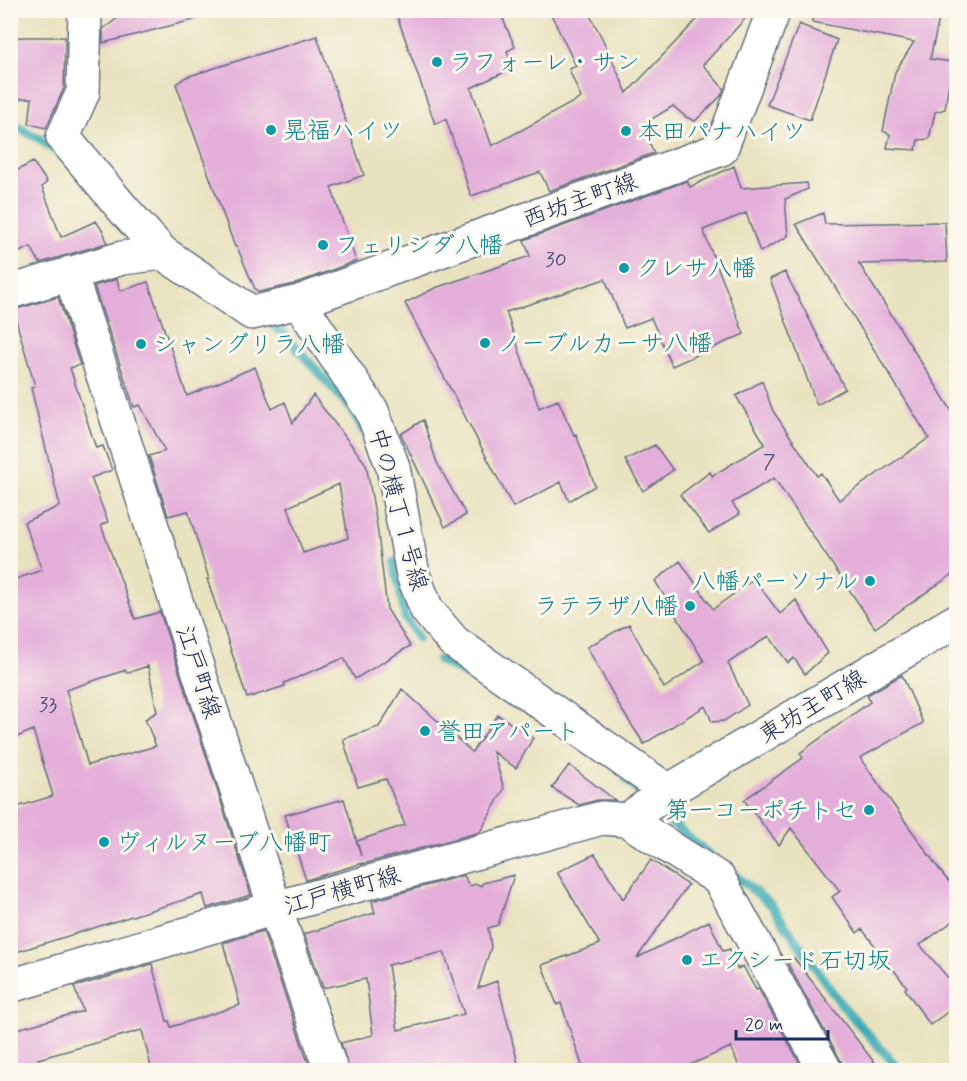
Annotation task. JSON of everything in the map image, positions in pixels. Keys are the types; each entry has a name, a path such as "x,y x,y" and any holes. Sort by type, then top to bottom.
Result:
{"street":[{"name":"中の横丁１号線","path":"85,10 83,92 63,137 163,253 274,308 372,411 393,467 413,575 427,610 454,642 649,804 718,879 825,1071"},
{"name":"西坊主町線","path":"274,308 722,149 768,13"},
{"path":"10,292 122,258 163,253"},
{"name":"江戸町線","path":"70,273 275,908 331,1071"},
{"name":"東坊主町線","path":"649,804 957,621"},
{"name":"江戸横町線","path":"10,986 275,908 649,804"}],"building":[{"path":"119,10 196,10 197,19 103,43 103,29 119,17"},
{"path":"395,10 499,10 515,47 507,51 513,68 471,88 492,146 581,98 569,69 576,66 549,10 587,10 627,93 706,10 753,10 703,65 724,89 721,96 695,121 673,106 642,125 654,153 549,191 540,172 471,196 446,119 435,124"},
{"path":"813,10 941,10 930,59 952,62 945,109 935,112 929,139 918,140 916,150 887,148 890,134 883,131 895,72 914,42 812,22"},
{"path":"799,24 837,40 810,120 767,105"},
{"name":"晃福ハイツ","path":"317,36 364,175 331,187 356,261 294,284 259,292 255,289 237,247 235,247 176,84 186,77"},
{"path":"65,37 64,88 46,128 29,124 32,98 10,99 10,38"},
{"path":"33,162 47,182 42,187 61,237 96,221 107,243 40,263 31,247 10,256 10,174"},
{"path":"734,166 741,188 807,183 808,189 785,199 788,236 760,252 746,213 703,230 744,334 672,366 651,318 625,328 605,279 506,312 539,408 558,400 574,435 576,434 595,486 569,501 561,482 513,507 405,303 435,288 530,256 524,240 687,181 690,187"},
{"path":"823,213 825,224 945,222 947,262 861,264 858,262 957,419 957,571 875,628 774,478 732,503 740,514 709,533 680,495 710,472 712,476 765,444 736,396 762,381 773,411 817,476 821,473 839,500 929,438 796,224"},
{"path":"785,272 845,389 817,405 770,279"},
{"path":"117,279 120,291 148,282 187,396 255,367 272,409 285,402 293,423 313,395 366,464 377,525 387,609 410,646 355,679 344,658 284,683 285,686 247,698 207,579 209,579 188,511 168,516 149,456 165,451 140,405 134,407 94,286","holes":["339,484 348,538 303,553 288,507"]},
{"path":"58,297 80,365 70,368 96,448 103,446 112,470 91,478 108,522 101,525 135,619 160,612 251,895 207,908 203,894 10,954 10,809 53,796 33,730 10,740 10,581 42,570 24,522 60,506 31,388 35,386 13,310","holes":["148,666 157,712 145,719 156,746 88,765 66,690 126,670 127,673"]},
{"path":"423,420 437,463 466,515 445,527 401,434"},
{"path":"655,445 673,470 643,491 625,460"},
{"path":"680,561 713,609 754,579 780,614 796,600 828,653 805,674 794,658 788,663 769,636 728,663 748,705 724,721 712,722 705,706 644,744 620,707 587,647 629,624 664,688 704,661 655,581"},
{"path":"902,675 923,723 860,758 944,876 957,890 957,918 920,945 957,988 957,1005 930,1025 905,989 907,987 862,929 857,933 832,897 840,891 791,828 779,845 744,800 803,758 800,753 870,702 867,695"},
{"path":"402,689 472,752 498,715 533,738 516,768 493,752 504,789 480,832 306,880 285,815 344,799 361,856 357,841 405,825 386,779 358,787 343,739 379,727"},
{"path":"569,765 615,800 597,800 579,805 552,788"},
{"path":"595,854 623,899 651,860 688,885 637,958 709,921 723,951 730,949 737,969 743,966 756,990 758,988 804,1071 741,1071 731,1047 676,1071 584,1071 561,1003 557,1005 542,965 600,944 557,872"},
{"path":"464,875 469,886 477,884 481,886 483,883 514,875 498,925 488,928 491,947 478,988 497,981 520,1071 349,1071 341,1043 373,1035 366,979 323,988 304,934 375,913 372,901","holes":["444,952 464,1014 398,1030 388,965"]},
{"path":"263,931 311,1071 152,1071 142,1030 38,1059 41,1071 10,1071 10,1031 83,1011 74,987 152,964 167,1021 171,1027 240,1005 223,943"},
{"path":"794,958 881,1071 844,1071 841,1061 788,964"}],"waterway":[{"path":"10,123 40,139 59,154"},
{"path":"264,318 283,333 353,411 363,431"},
{"path":"395,562 405,617 418,638"},
{"path":"439,660 518,706"},
{"path":"626,779 664,817 711,856"},
{"path":"729,870 771,905 841,1004 900,1070"}],"place":[{"name":"ラフォーレ・サン","path":"437,62"},
{"name":"晃福ハイツ","path":"271,130"},
{"name":"本田パナハイツ","path":"626,131"},
{"name":"フェリシダ八幡","path":"323,245"},
{"name":"クレサ八幡","path":"624,268"},
{"name":"ノーブルカーサ八幡","path":"485,343"},
{"name":"シャングリラ八幡","path":"141,344"},
{"name":"八幡パーソナル","path":"870,581"},
{"name":"ラテラザ八幡","path":"690,606"},
{"name":"誉田アパート","path":"425,731"},
{"name":"第一コーポチトセ","path":"869,810"},
{"name":"ヴィルヌーブ八幡町","path":"104,842"},
{"name":"エクシード石切坂","path":"687,960"}]}
